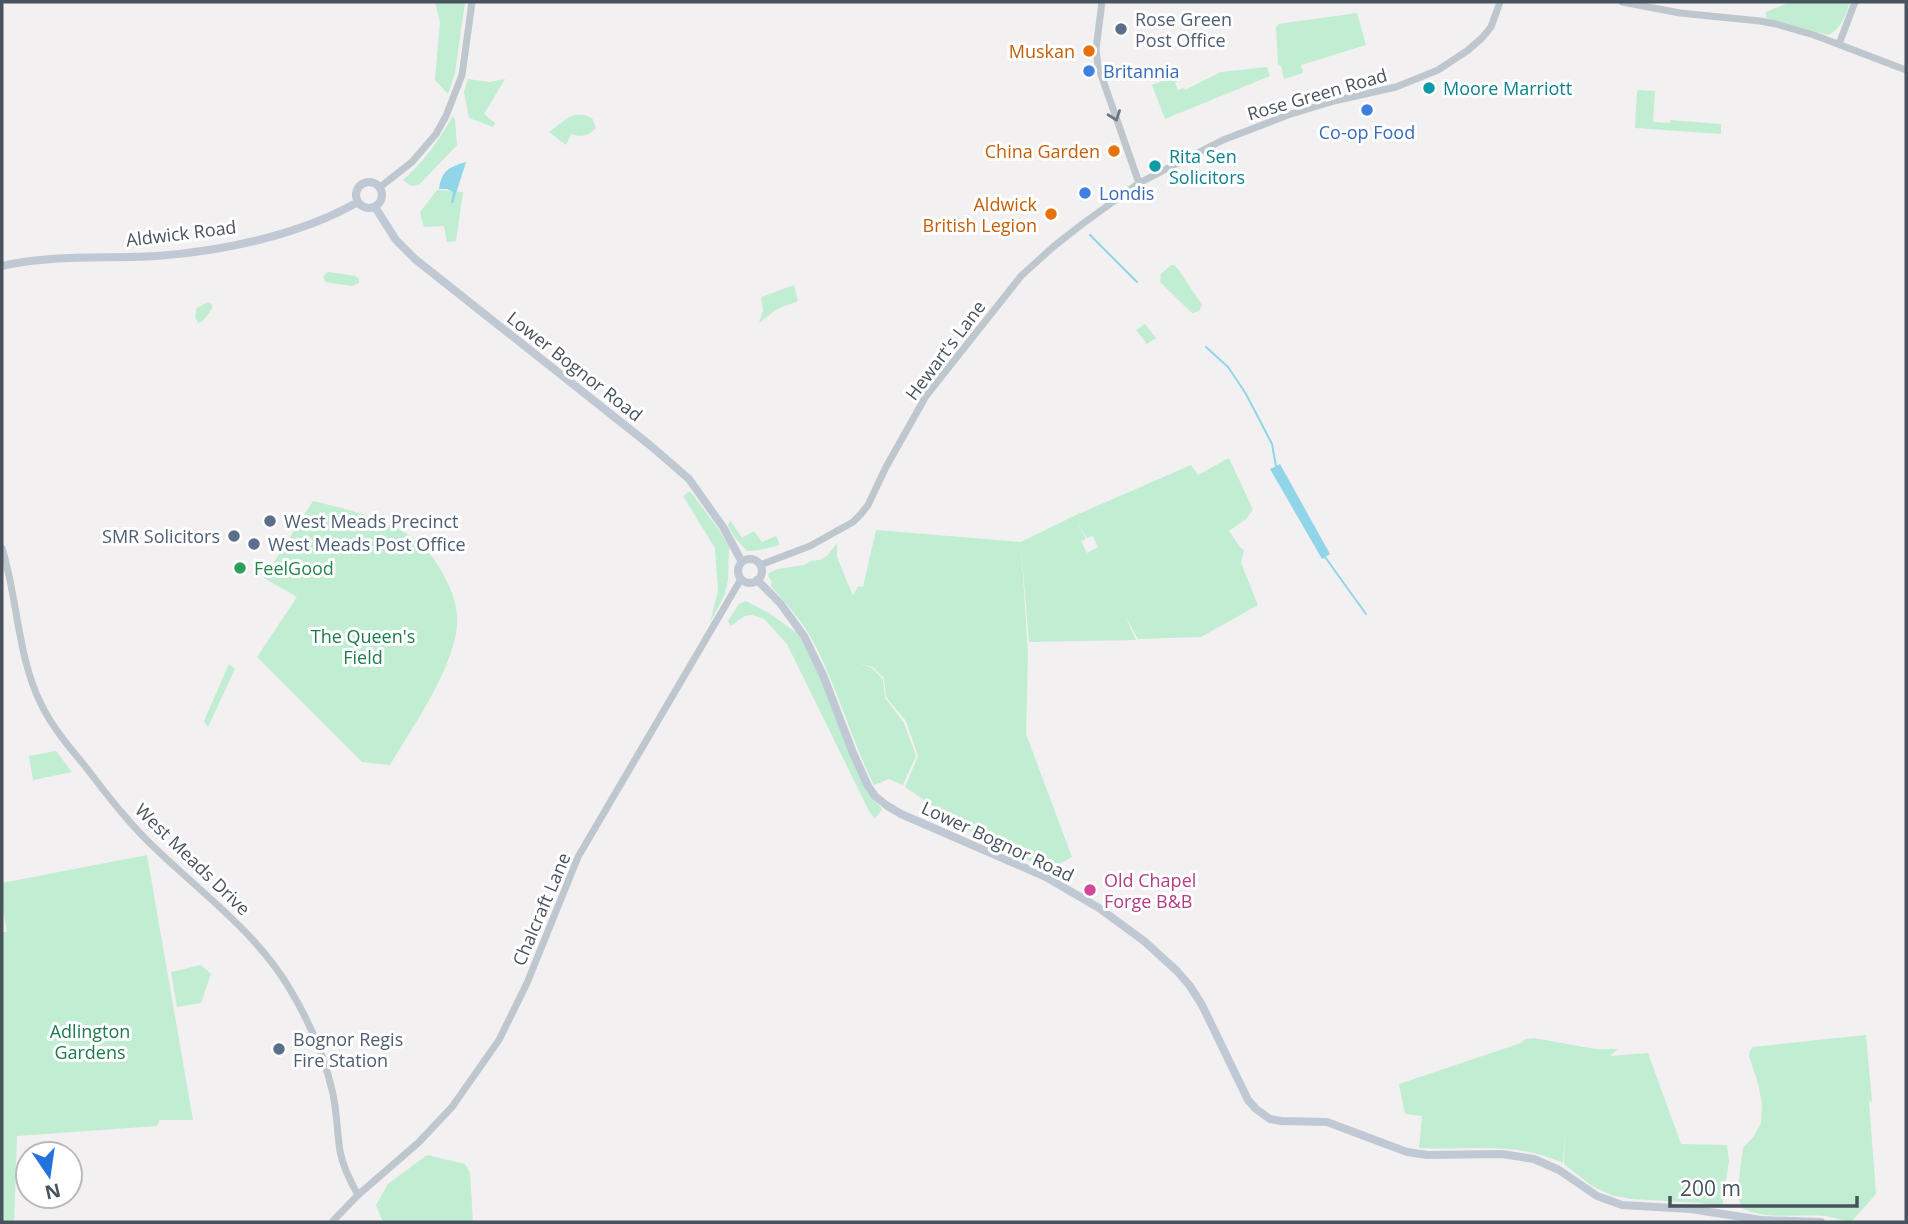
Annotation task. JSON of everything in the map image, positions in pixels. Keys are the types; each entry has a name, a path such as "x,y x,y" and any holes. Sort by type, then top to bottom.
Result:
{"main road":[{"path":"369,182 380,187 382,198 375,207 364,207 358,202 357,191 362,185 369,182"},
{"name":"Aldwick Road","path":"2,266 55,258 157,256 215,248 307,225 337,214 358,202"},
{"name":"Lower Bognor Road","path":"375,207 396,240 415,259 651,446 689,480 723,527 743,562"},
{"path":"754,560 760,565 761,572 757,580 747,582 741,579 738,568 743,562 754,560"},
{"name":"Lower Bognor Road","path":"757,580 780,603 804,636 827,684 859,769 875,796 901,814 1046,877 1099,908 1144,941 1177,971 1202,1005 1248,1100 1263,1115 1275,1121 1327,1122 1407,1152 1427,1156 1502,1154 1534,1159 1559,1170 1597,1196 1622,1205 1691,1209 1761,1220 1821,1222"}],"street":[{"path":"380,187 412,162 436,134 446,116 462,75 472,2"},
{"path":"1102,2 1096,49 1098,66 1139,184"},
{"name":"Rose Green Road","path":"1139,184 1223,140 1252,128 1334,101 1396,87 1438,70 1482,38 1491,27 1500,2"},
{"path":"1622,2 1690,14 1760,21 1797,29 1906,70"},
{"path":"1839,44 1855,2"},
{"name":"Hewart's Lane","path":"760,565 810,546 862,514 926,396 1021,276 1076,229 1139,184"},
{"name":"West Meads Drive","path":"2,548 26,661 48,719 138,830 254,940 281,975 317,1044 334,1097 340,1152 346,1172 358,1195"},
{"name":"Chalcraft Lane","path":"332,1222 358,1195 418,1143 452,1107 499,1040 527,983 579,857 741,579"}],"green space":[{"path":"435,2 465,2 455,73 448,94 435,80 440,22"},
{"path":"1790,2 1850,2 1840,25 1828,35 1766,18 1766,12"},
{"path":"1357,13 1366,45 1301,65 1303,73 1284,79 1278,64 1278,24"},
{"path":"1267,67 1270,76 1165,119 1152,85 1177,75 1178,80 1175,83 1178,90 1185,90 1221,72"},
{"path":"468,79 490,82 505,79 484,114 495,123 493,127 469,118 464,92"},
{"path":"1639,90 1655,91 1653,122 1670,123 1670,120 1721,124 1721,134 1635,128"},
{"path":"575,115 592,118 596,128 585,135 571,134 566,145 549,132"},
{"path":"453,116 457,145 420,184 411,186 403,180 431,150"},
{"path":"437,190 463,192 456,241 447,242 444,226 424,227 420,212"},
{"path":"1171,265 1178,269 1202,305 1199,311 1192,313 1160,282 1161,274"},
{"path":"328,272 356,276 359,283 352,286 325,282 323,276"},
{"path":"794,285 798,301 777,309 759,323 763,311 761,297"},
{"path":"208,302 212,304 212,309 203,321 198,323 195,317 197,308"},
{"path":"1145,324 1156,338 1147,344 1136,330"},
{"path":"1229,458 1253,510 1246,519 1229,531 1244,550 1241,563 1258,605 1201,637 1138,639 1125,616 1136,640 1029,642 1021,546 1028,653 1026,734 1072,857 1049,870 980,838 905,787 918,756 906,721 886,697 884,678 873,667 859,663 872,668 883,679 885,698 904,723 916,756 903,785 889,779 874,785 814,643 800,620 771,586 769,573 819,560 827,556 837,543 837,557 853,596 858,586 863,587 876,530 1021,542 1191,465 1198,475","holes":["1077,522 1087,538 1093,536 1098,547 1087,553 1081,541 1086,539"]},
{"path":"690,491 729,547 725,594 710,623 718,591 715,548 683,496"},
{"name":"The Queen's Field","path":"313,501 367,516 406,533 431,555 454,598 457,627 449,658 426,705 390,765 362,762 257,657 297,597 264,578"},
{"path":"730,520 742,538 754,531 762,542 776,536 780,545 747,551 728,526"},
{"path":"746,601 769,613 798,634 817,670 861,780 867,792 882,809 875,819 787,644 764,619 752,615 744,616 731,626 728,621 739,604"},
{"path":"229,664 235,669 208,727 204,721"},
{"path":"56,751 72,772 33,780 29,756"},
{"name":"Adlington Gardens","path":"147,855 193,1120 160,1120 157,1126 17,1136 17,1140 14,1140 14,1222 2,1222 2,932 7,932 2,904 2,883"},
{"path":"201,965 211,974 201,1003 177,1007 171,972"},
{"path":"1866,1035 1876,1194 1851,1222 1814,1215 1762,1214 1742,1208 1737,1194 1743,1148 1761,1123 1762,1104 1750,1051 1753,1047"},
{"path":"1534,1038 1595,1049 1618,1049 1610,1056 1648,1053 1681,1144 1727,1145 1729,1161 1722,1207 1632,1199 1611,1195 1592,1186 1564,1164 1565,1131 1563,1163 1527,1151 1509,1149 1419,1148 1422,1116 1405,1114 1399,1084"},
{"path":"427,1155 465,1164 470,1173 473,1222 383,1222 376,1205 388,1184"}],"water":[{"path":"466,162 451,203 453,192 439,189 442,177 451,168"},
{"path":"1280,464 1330,554 1322,559 1270,469"}],"waterway":[{"path":"1090,235 1137,282"},
{"path":"1206,347 1228,367 1246,394 1272,444 1276,466"},
{"path":"1325,557 1366,614"}],"place":[{"name":"Rose Green Post Office","path":"1121,29"},
{"name":"Muskan","path":"1089,51"},
{"name":"Britannia","path":"1089,71"},
{"name":"Moore Marriott","path":"1429,88"},
{"name":"Co-op Food","path":"1367,110"},
{"name":"China Garden","path":"1114,151"},
{"name":"Rita Sen Solicitors","path":"1155,166"},
{"name":"Londis","path":"1085,193"},
{"name":"Aldwick British Legion","path":"1051,214"},
{"name":"West Meads Precinct","path":"270,521"},
{"name":"SMR Solicitors","path":"234,536"},
{"name":"West Meads Post Office","path":"254,544"},
{"name":"FeelGood","path":"240,568"},
{"name":"Old Chapel Forge B&B","path":"1090,890"},
{"name":"Bognor Regis Fire Station","path":"279,1049"}]}
